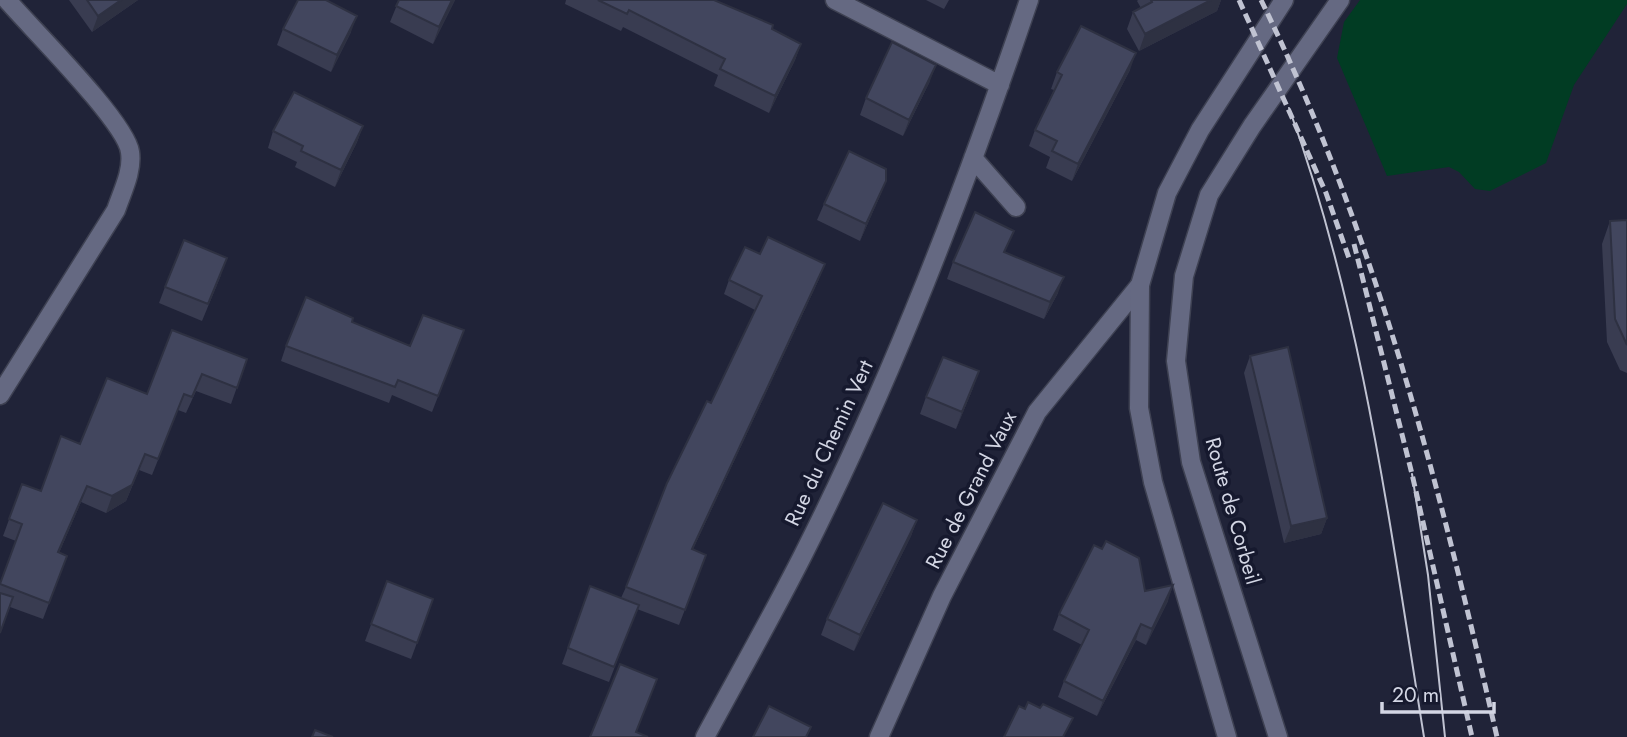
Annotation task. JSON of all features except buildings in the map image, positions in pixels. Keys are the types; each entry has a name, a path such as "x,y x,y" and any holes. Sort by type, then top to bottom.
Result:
{"street":[{"path":"0,395 116,210 127,179 130,151 115,123 7,0"},
{"path":"835,0 1000,85"},
{"name":"Rue du Chemin Vert","path":"705,737 803,554 881,387 973,158 1029,0"},
{"path":"1227,737 1153,482 1139,408 1140,285 1167,194 1200,130 1284,0"},
{"name":"Route de Corbeil","path":"1278,737 1191,462 1176,361 1184,276 1209,195 1340,0"},
{"path":"973,158 1016,207"},
{"name":"Rue de Grand Vaux","path":"879,737 942,596 1037,412 1140,285"}],"green space":[{"path":"1360,0 1627,0 1627,4 1574,85 1546,163 1490,191 1475,189 1459,172 1449,167 1387,176 1337,58 1344,22"}],"tram line":[{"path":"1289,108 1336,261 1355,340 1386,498 1424,737"},
{"path":"1412,474 1428,575 1445,737"}],"railway":[{"path":"1239,0 1326,193 1350,261"},
{"path":"1261,0 1302,89 1371,269 1427,454 1497,737"},
{"path":"1354,244 1412,474 1472,737"}]}
